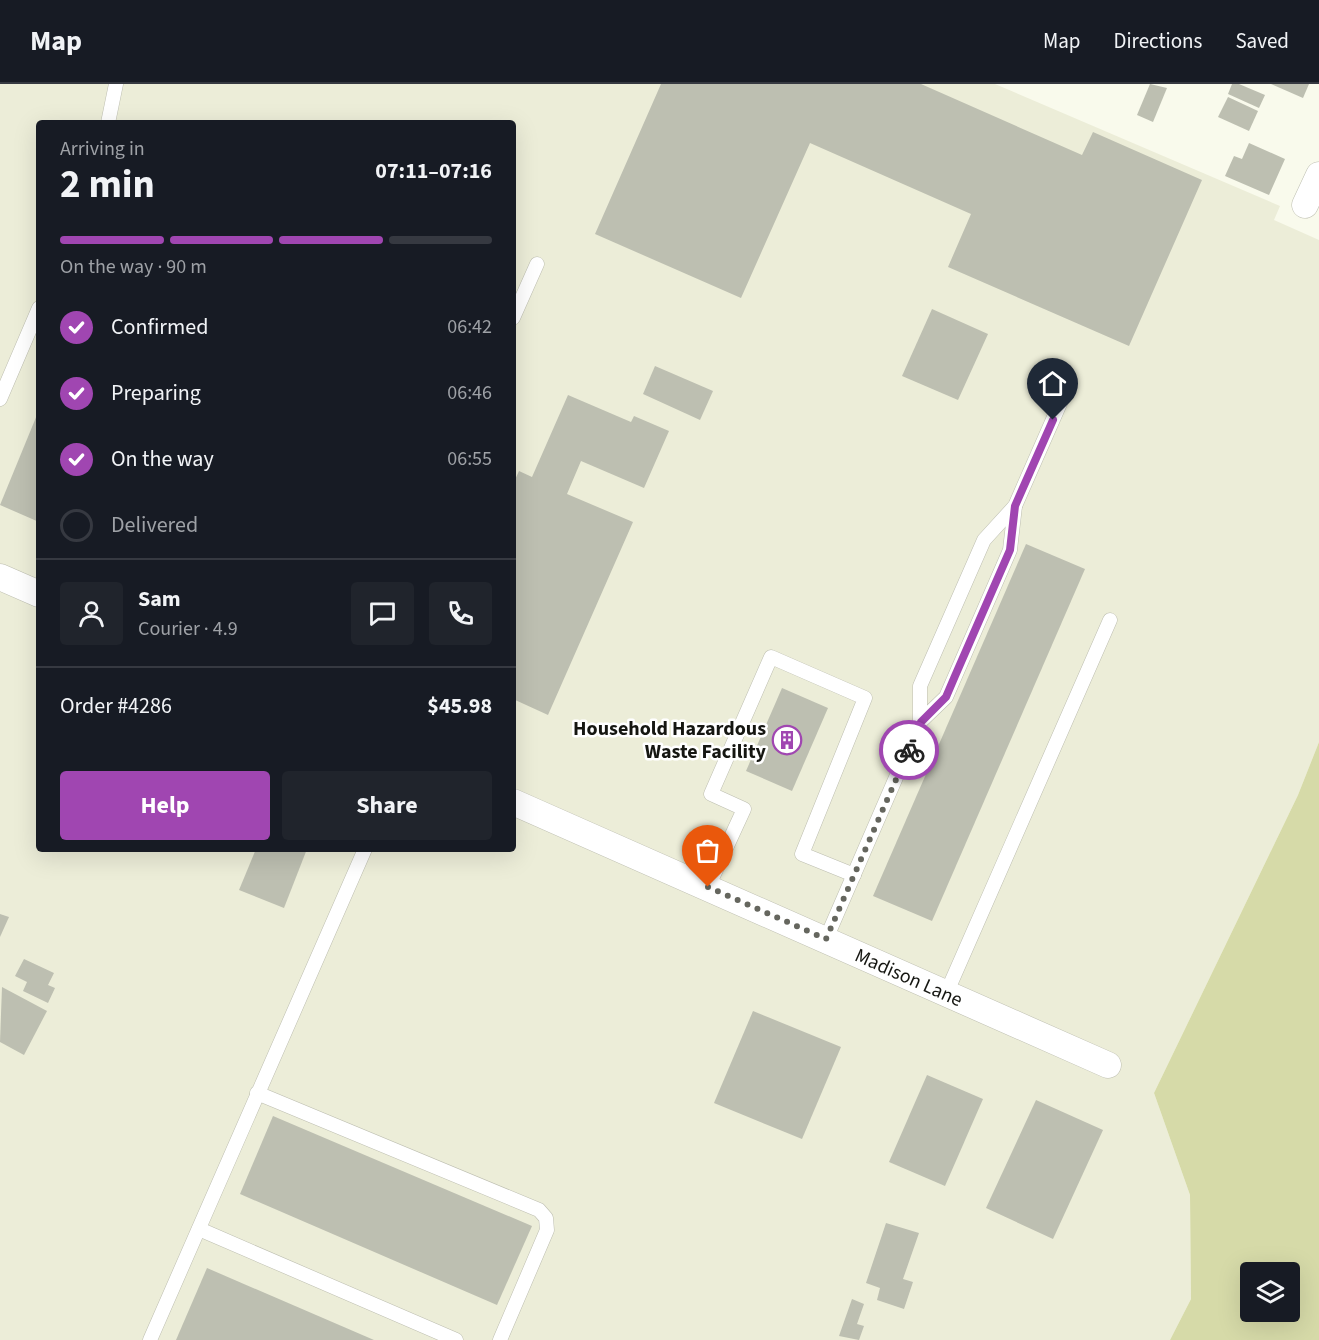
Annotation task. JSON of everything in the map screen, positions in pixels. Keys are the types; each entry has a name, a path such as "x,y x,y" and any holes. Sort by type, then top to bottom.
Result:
{"street":[{"path":"1305,206 1319,175"},
{"path":"0,577 36,593"},
{"name":"Madison Lane","path":"516,803 1108,1065"}],"lane":[{"path":"109,120 117,84"},
{"path":"516,311 537,264"},
{"path":"0,399 36,315"},
{"path":"826,939 921,722 946,697 1010,550 1015,506 1062,399"},
{"path":"921,722 921,686 970,571 984,540 1015,506"},
{"path":"946,994 1110,620"},
{"path":"708,887 744,809 711,794 771,657 865,698 802,854 854,875"},
{"path":"150,1340 364,852"},
{"path":"257,1093 539,1210 546,1218 547,1230 500,1340"},
{"path":"199,1229 456,1340"}],"shaded area":[{"path":"0,84 995,84 1280,206 1274,220 1319,240 1319,742 1298,795 1154,1093 1190,1195 1191,1299 1170,1340 0,1340"}],"green space":[{"path":"1319,742 1319,1340 1170,1340 1191,1299 1190,1195 1154,1093 1298,795"}],"building":[{"path":"661,84 921,84 1082,155 1093,132 1202,180 1129,346 948,267 971,214 810,143 741,298 595,234"},
{"path":"1150,84 1167,88 1153,122 1137,115"},
{"path":"1232,84 1239,84 1265,95 1259,108 1228,94"},
{"path":"1271,84 1309,84 1303,98"},
{"path":"1228,97 1258,111 1249,131 1218,117"},
{"path":"1249,143 1285,159 1269,195 1225,176 1234,156 1242,159"},
{"path":"932,309 988,334 958,400 902,376"},
{"path":"655,366 713,391 700,420 643,394"},
{"path":"568,395 631,422 634,416 669,431 644,488 581,461 567,494 633,522 548,715 516,700 516,478 519,471 532,477"},
{"path":"36,417 36,521 0,505"},
{"path":"1026,544 1085,569 932,921 873,896"},
{"name":"Household Hazardous Waste Facility","path":"782,688 828,708 792,791 746,771"},
{"path":"255,852 306,852 284,908 239,890"},
{"path":"0,914 9,917 0,937"},
{"path":"24,959 54,973 48,985 55,988 48,1003 23,991 27,982 15,976"},
{"path":"2,987 47,1011 24,1055 0,1042"},
{"path":"753,1011 841,1047 802,1139 714,1103"},
{"path":"927,1075 983,1099 945,1186 889,1162"},
{"path":"1036,1100 1103,1130 1053,1239 986,1208"},
{"path":"273,1116 532,1226 497,1305 240,1194"},
{"path":"886,1223 919,1233 903,1279 913,1282 904,1309 877,1300 880,1288 866,1283"},
{"path":"207,1268 374,1340 176,1340"},
{"path":"852,1299 864,1304 857,1324 864,1326 859,1340 839,1336"}],"way so far":[{"path":"708,887 826,939 838,906 909,750"}],"place":[{"name":"Household Hazardous Waste Facility","path":"787,740"}],"route":[{"path":"909,750 921,722 946,697 1010,550 1015,506 1053,420"}]}
